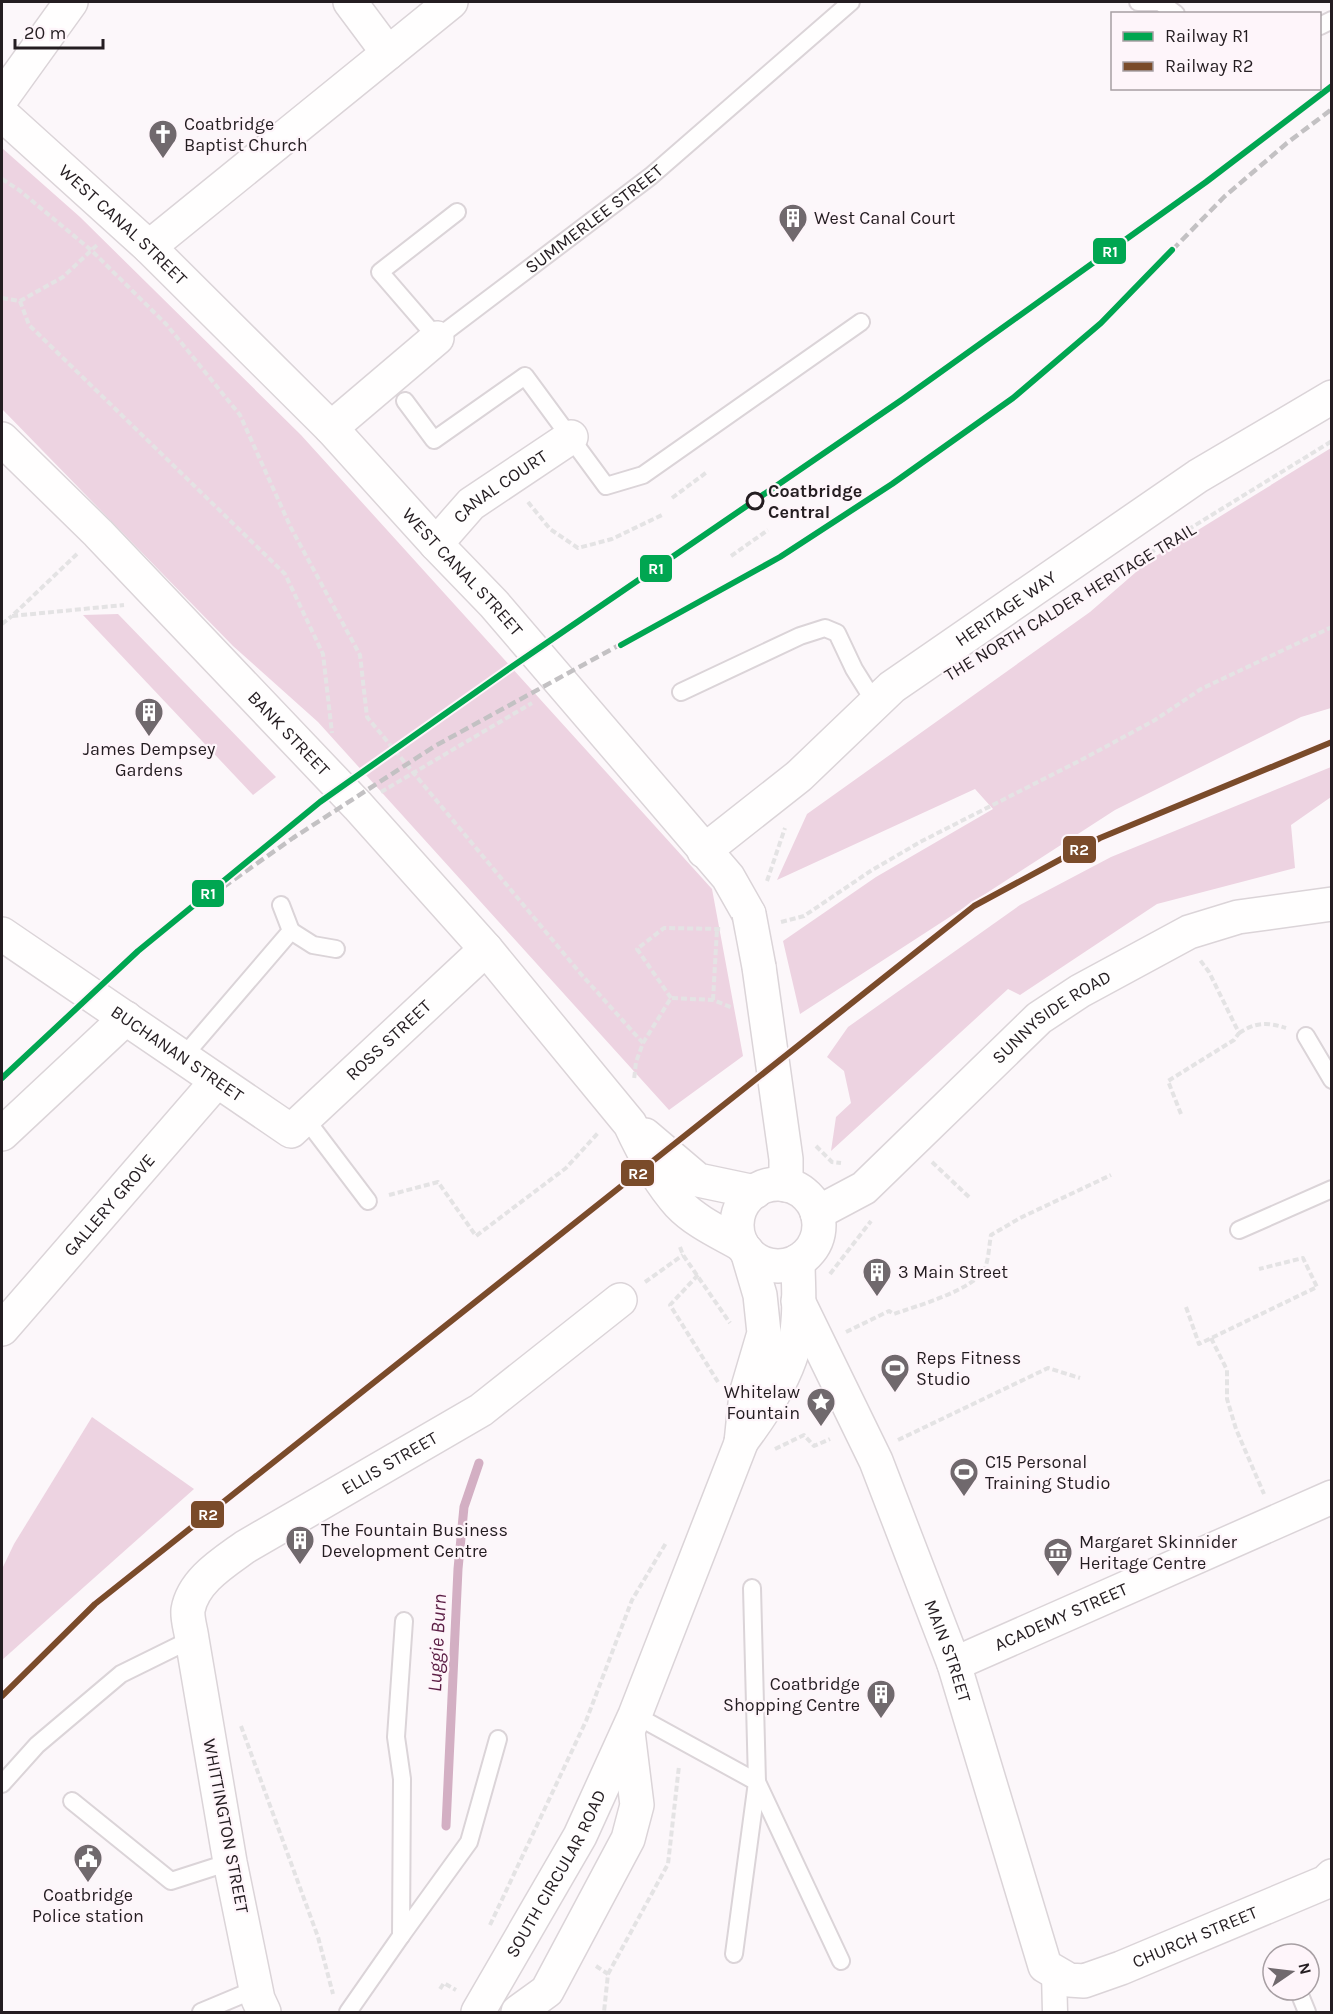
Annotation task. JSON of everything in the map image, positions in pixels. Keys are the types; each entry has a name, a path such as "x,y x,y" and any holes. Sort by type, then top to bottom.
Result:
{"street":[{"path":"2,98 71,2"},
{"path":"350,2 388,52"},
{"path":"149,247 451,2"},
{"name":"WEST CANAL STREET","path":"2,114 149,247 331,428 494,604 728,877 753,915 786,1159 786,1185"},
{"name":"SUMMERLEE STREET","path":"331,428 436,338"},
{"name":"HERITAGE WAY","path":"704,851 798,776 874,701 986,620 1198,476 1332,397"},
{"name":"CANAL COURT","path":"436,544 471,504 571,437"},
{"name":"BANK STREET","path":"2,439 98,533 358,806 486,949 616,1127 646,1157 679,1204 705,1224 745,1248"},
{"name":"SUNNYSIDE ROAD","path":"817,1213 864,1188 925,1144 1039,1018 1080,991 1182,936 1238,917 1332,904"},
{"name":"BUCHANAN STREET","path":"2,934 126,1017 216,1082 298,1124"},
{"name":"ROSS STREET","path":"298,1124 486,949"},
{"path":"2,1134 126,1017"},
{"name":"GALLERY GROVE","path":"2,1329 216,1082"},
{"name":"BANK STREET","path":"616,1127 659,1144 698,1180 755,1192"},
{"path":"772,1185 786,1185 805,1194 817,1213 818,1233 814,1245 798,1261 787,1265 765,1264 745,1248 737,1219 743,1203 755,1192 772,1185"},
{"name":"SOUTH CIRCULAR ROAD","path":"741,1443 746,1394 765,1333 760,1295 745,1248"},
{"name":"SOUTH CIRCULAR ROAD","path":"478,2013 579,1836 631,1724 741,1443 772,1400 795,1341 798,1261"},
{"name":"ELLIS STREET","path":"192,1639 188,1611 194,1594 202,1582 219,1566 245,1547 481,1410 620,1300"},
{"name":"MAIN STREET","path":"798,1301 860,1426 954,1664 1039,1952 1045,1966 1054,1973"},
{"name":"ACADEMY STREET","path":"954,1664 1332,1497"},
{"name":"WHITTINGTON STREET","path":"192,1639 230,1862 260,2001"},
{"name":"SOUTH CIRCULAR ROAD","path":"518,2013 547,1991 628,1839 637,1805 631,1724"},
{"name":"CHURCH STREET","path":"1054,1973 1069,1980 1093,1978 1330,1889"},
{"path":"1054,1973 1055,2013"}],"lane":[{"name":"SUMMERLEE STREET","path":"436,338 651,176 851,2"},
{"path":"1138,2 1160,3 1173,12"},
{"path":"436,338 380,272 457,212"},
{"path":"405,401 434,440 525,375 606,486 643,475 861,322"},
{"path":"681,692 800,636 825,628 837,633 854,669 874,701"},
{"path":"281,904 291,931 313,945 336,949"},
{"path":"182,1058 291,931"},
{"path":"1306,1036 1332,1080"},
{"path":"298,1124 368,1201"},
{"path":"1239,1230 1332,1189"},
{"path":"734,1954 757,1782 752,1588"},
{"path":"401,1936 402,1779 396,1737 404,1621"},
{"path":"2,1784 37,1745 121,1674 192,1639"},
{"path":"631,1724 682,1741 757,1782 841,1961"},
{"path":"348,2013 470,1842 498,1739"},
{"path":"72,1801 171,1881 230,1862"},
{"path":"201,2013 260,2001"}],"path":[{"path":"2,179 19,190 91,250 166,324 240,415 291,528 360,655 367,717 580,973 643,1043"},
{"path":"2,298 20,301 63,277 123,223"},
{"path":"20,301 29,325 285,574 323,654 332,717 333,782"},
{"name":"THE NORTH CALDER HERITAGE TRAIL","path":"1116,573 1332,441"},
{"path":"672,498 707,472"},
{"path":"509,479 550,529 578,548 612,539 664,514"},
{"path":"731,556 768,530"},
{"path":"2,624 98,533"},
{"path":"12,616 163,602"},
{"path":"672,998 637,949 664,928 717,929 753,915 804,915 872,870 922,841 1155,720 1202,689 1332,627"},
{"path":"381,792 532,703"},
{"path":"753,915 792,819"},
{"path":"713,1000 717,929"},
{"path":"1182,936 1209,972 1239,1033"},
{"path":"636,1062 643,1043 672,998"},
{"path":"672,998 713,1000 737,1010"},
{"path":"1181,1114 1168,1081 1234,1040 1239,1033 1254,1023 1273,1024 1306,1036"},
{"path":"368,1201 438,1182 476,1236 616,1127"},
{"path":"925,1144 970,1198"},
{"path":"815,1145 832,1162 851,1161"},
{"path":"838,1336 889,1311 894,1314 941,1298 971,1282 984,1270 991,1235 1020,1218 1111,1175"},
{"path":"825,1281 874,1218"},
{"path":"620,1300 683,1255 733,1326"},
{"path":"1186,1307 1199,1344 1317,1287 1304,1258 1259,1269"},
{"path":"698,1275 670,1305 722,1389"},
{"path":"1212,1338 1227,1370 1227,1399 1236,1429 1275,1522"},
{"path":"897,1440 1048,1368 1080,1378"},
{"path":"741,1443 768,1452 804,1435 814,1446 860,1426"},
{"path":"485,1936 513,1870 586,1721 632,1600 668,1540"},
{"path":"240,1722 318,1937 335,2002"},
{"path":"604,2013 608,1974 668,1864 682,1741"},
{"path":"570,1948 608,1974"},
{"path":"440,1989 444,1983 456,1990 461,1982"}],"shaded area":[{"path":"2,148 80,217 301,435 712,889 743,1056 669,1110 318,722 233,646 2,409"},
{"path":"1331,448 1331,708 1301,717 1115,810 800,1014 783,941 876,877 993,809 975,789 777,880 807,814 1090,612 1151,559"},
{"path":"118,614 276,777 253,795 83,615"},
{"path":"1331,767 1331,797 1291,825 1295,868 1157,904 1020,995 1008,989 831,1151 836,1117 851,1103 844,1071 827,1057 848,1027 1020,905 1111,857"},
{"path":"92,1417 194,1489 2,1660 2,1569 14,1544"}],"waterway":[{"name":"Luggie Burn","path":"446,1826 458,1569 464,1507 479,1463"}],"railway":[{"path":"168,926 293,838 435,746 780,557 892,484 1013,398 1101,323 1224,197 1287,143 1332,109"},
{"path":"2,1696 95,1604 974,906 1100,838 1332,742"}],"rail line":[{"name":"R1","path":"2,1078 138,951 320,802 510,668 903,399 1206,182 1332,86"},
{"name":"R1","path":"621,645 780,557 892,484 1013,398 1101,323 1172,250"},
{"name":"R2","path":"2,1696 95,1604 974,906 1100,838 1332,742"}],"place":[{"name":"Coatbridge Baptist Church","path":"163,160"},
{"name":"West Canal Court","path":"793,244"},
{"name":"Coatbridge Central","path":"755,501"},
{"name":"James Dempsey Gardens","path":"149,738"},
{"name":"3 Main Street","path":"877,1298"},
{"name":"Reps Fitness Studio","path":"895,1394"},
{"name":"Whitelaw Fountain","path":"821,1428"},
{"name":"C15 Personal Training Studio","path":"964,1498"},
{"name":"The Fountain Business Development Centre","path":"300,1566"},
{"name":"Margaret Skinnider Heritage Centre","path":"1058,1578"},
{"name":"Coatbridge Shopping Centre","path":"881,1720"},
{"name":"Coatbridge Police station","path":"88,1884"}]}
